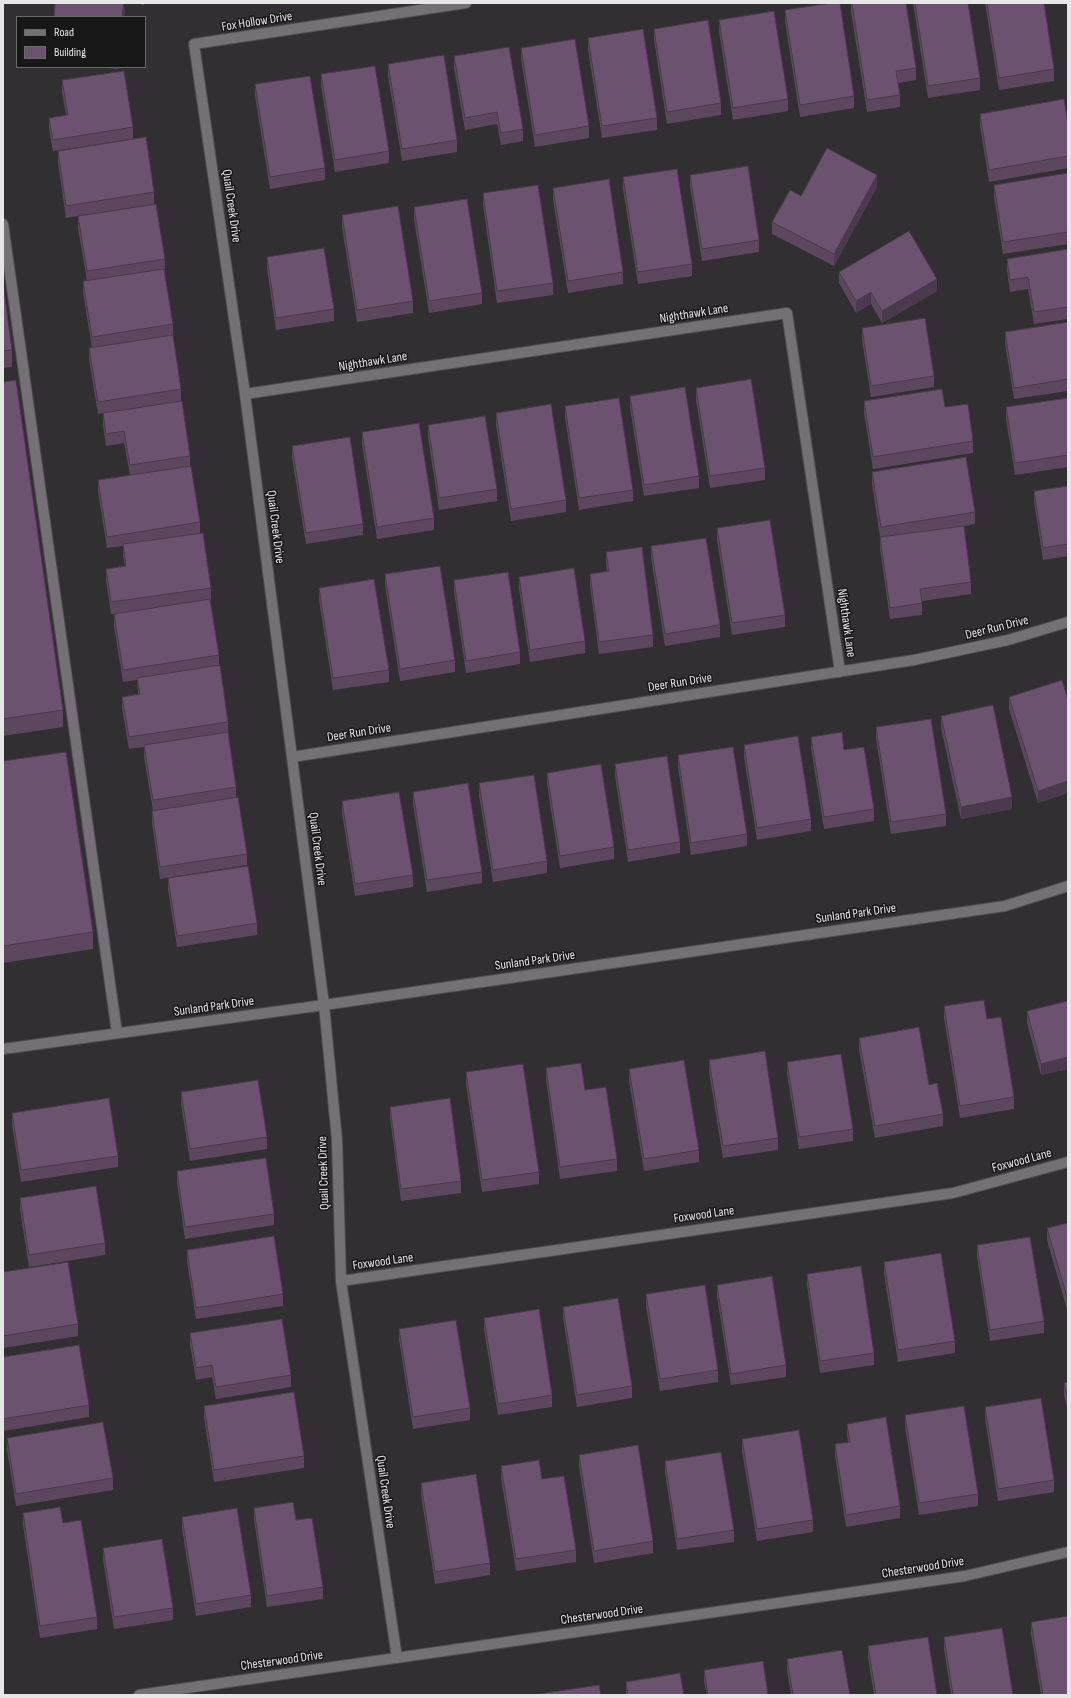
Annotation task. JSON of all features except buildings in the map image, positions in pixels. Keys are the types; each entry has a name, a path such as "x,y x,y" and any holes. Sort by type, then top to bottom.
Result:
{"street":[{"name":"Fox Hollow Drive","path":"194,44 466,3"},
{"name":"Quail Creek Drive","path":"194,44 245,394 324,1005 337,1140 341,1281 397,1658"},
{"path":"3,224 117,1033"},
{"name":"Nighthawk Lane","path":"245,394 787,313 840,672"},
{"name":"Deer Run Drive","path":"292,757 914,660 1008,640 1068,622"},
{"name":"Sunland Park Drive","path":"3,1049 324,1005 1006,906 1068,886"},
{"name":"Foxwood Lane","path":"341,1281 953,1193 1068,1162"},
{"name":"Chesterwood Drive","path":"139,1695 965,1576 1068,1552"}]}
